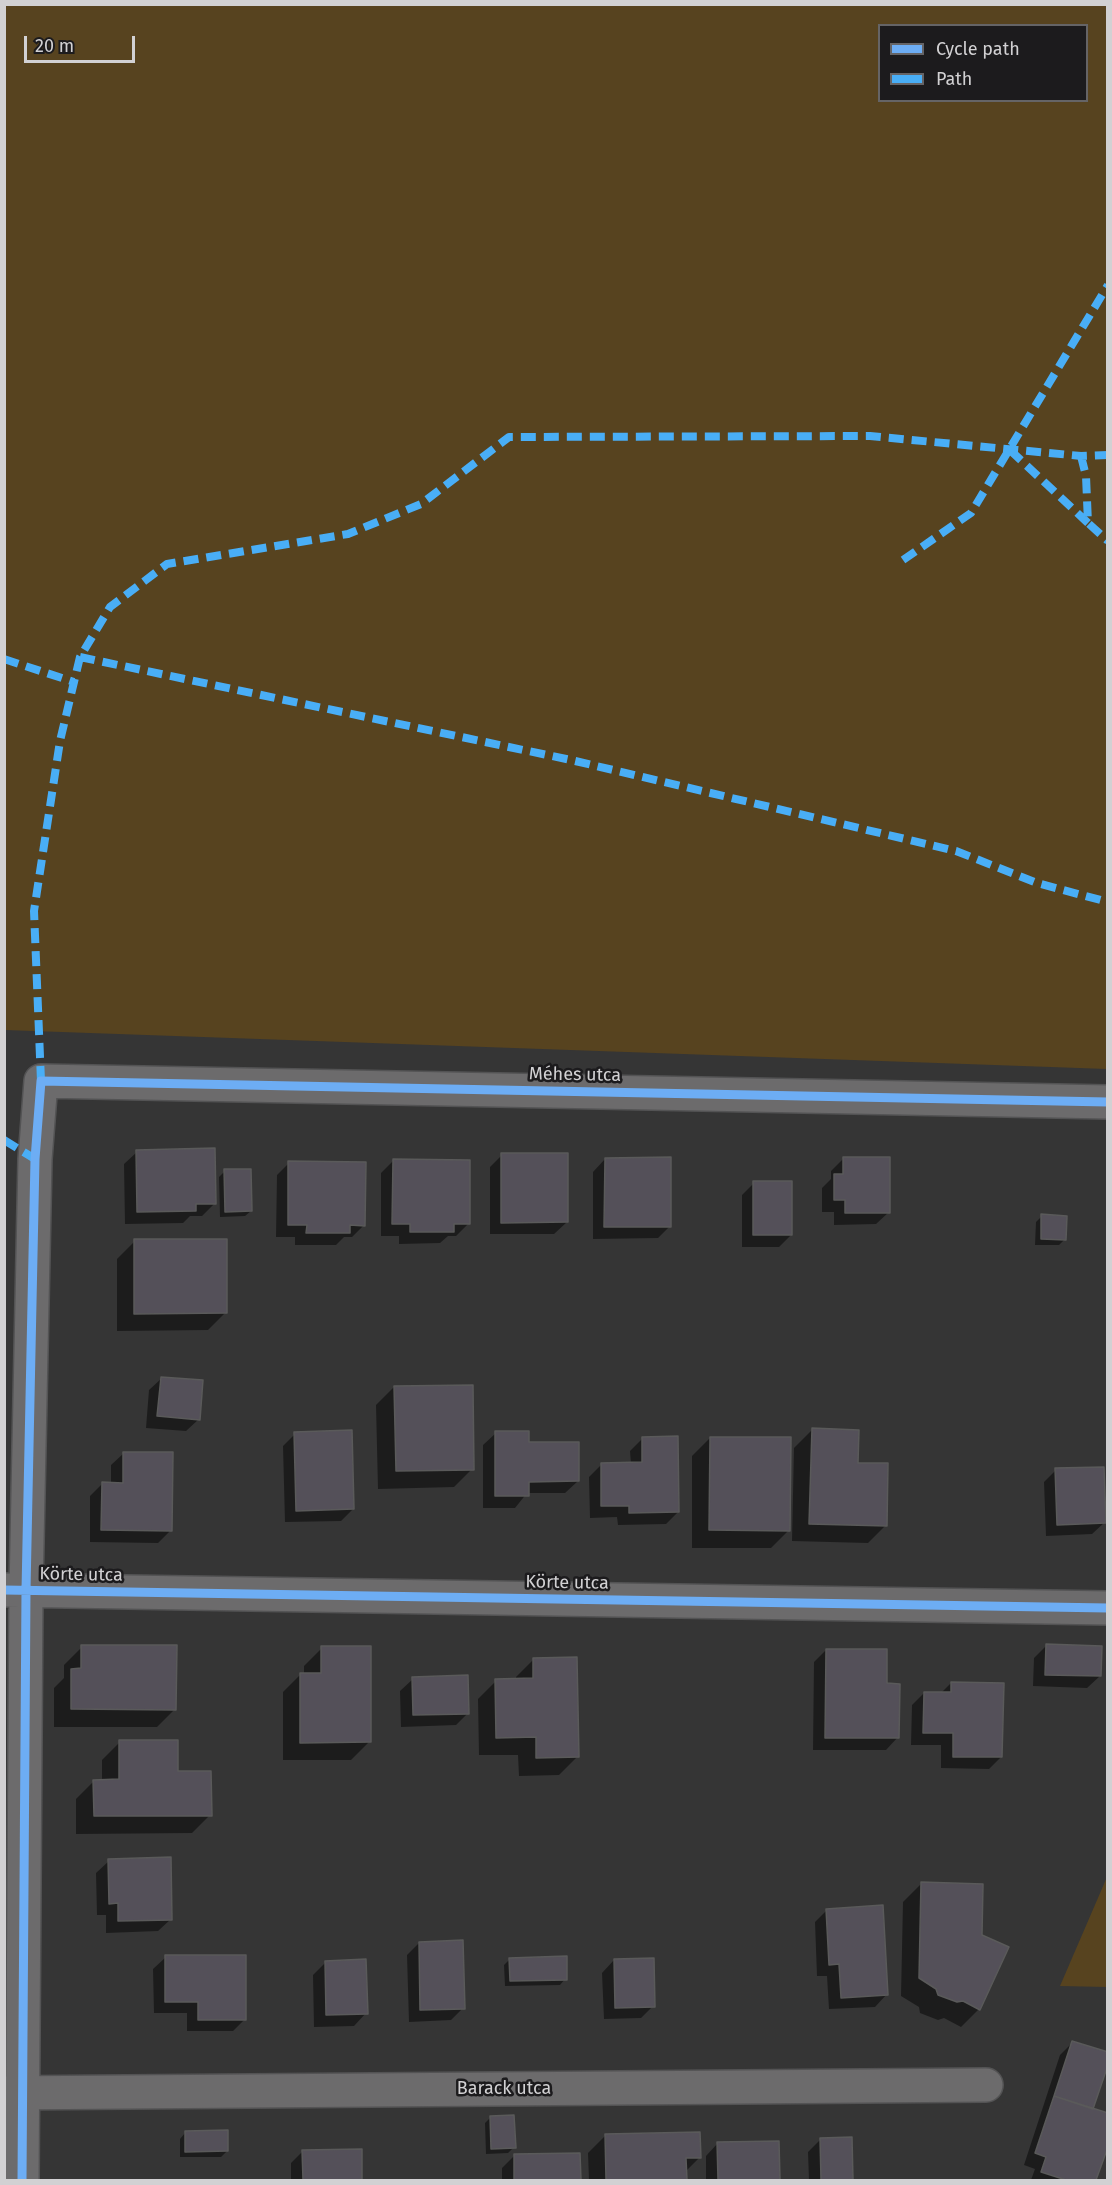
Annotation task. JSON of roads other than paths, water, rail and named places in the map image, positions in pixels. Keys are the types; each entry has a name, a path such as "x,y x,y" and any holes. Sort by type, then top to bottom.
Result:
{"street":[{"name":"Méhes utca","path":"15,1590 35,1159 41,1081 1107,1102"},
{"name":"Körte utca","path":"15,1590 1107,1608"},
{"path":"15,1590 13,2093 22,2181"},
{"name":"Barack utca","path":"13,2093 986,2085"}]}
